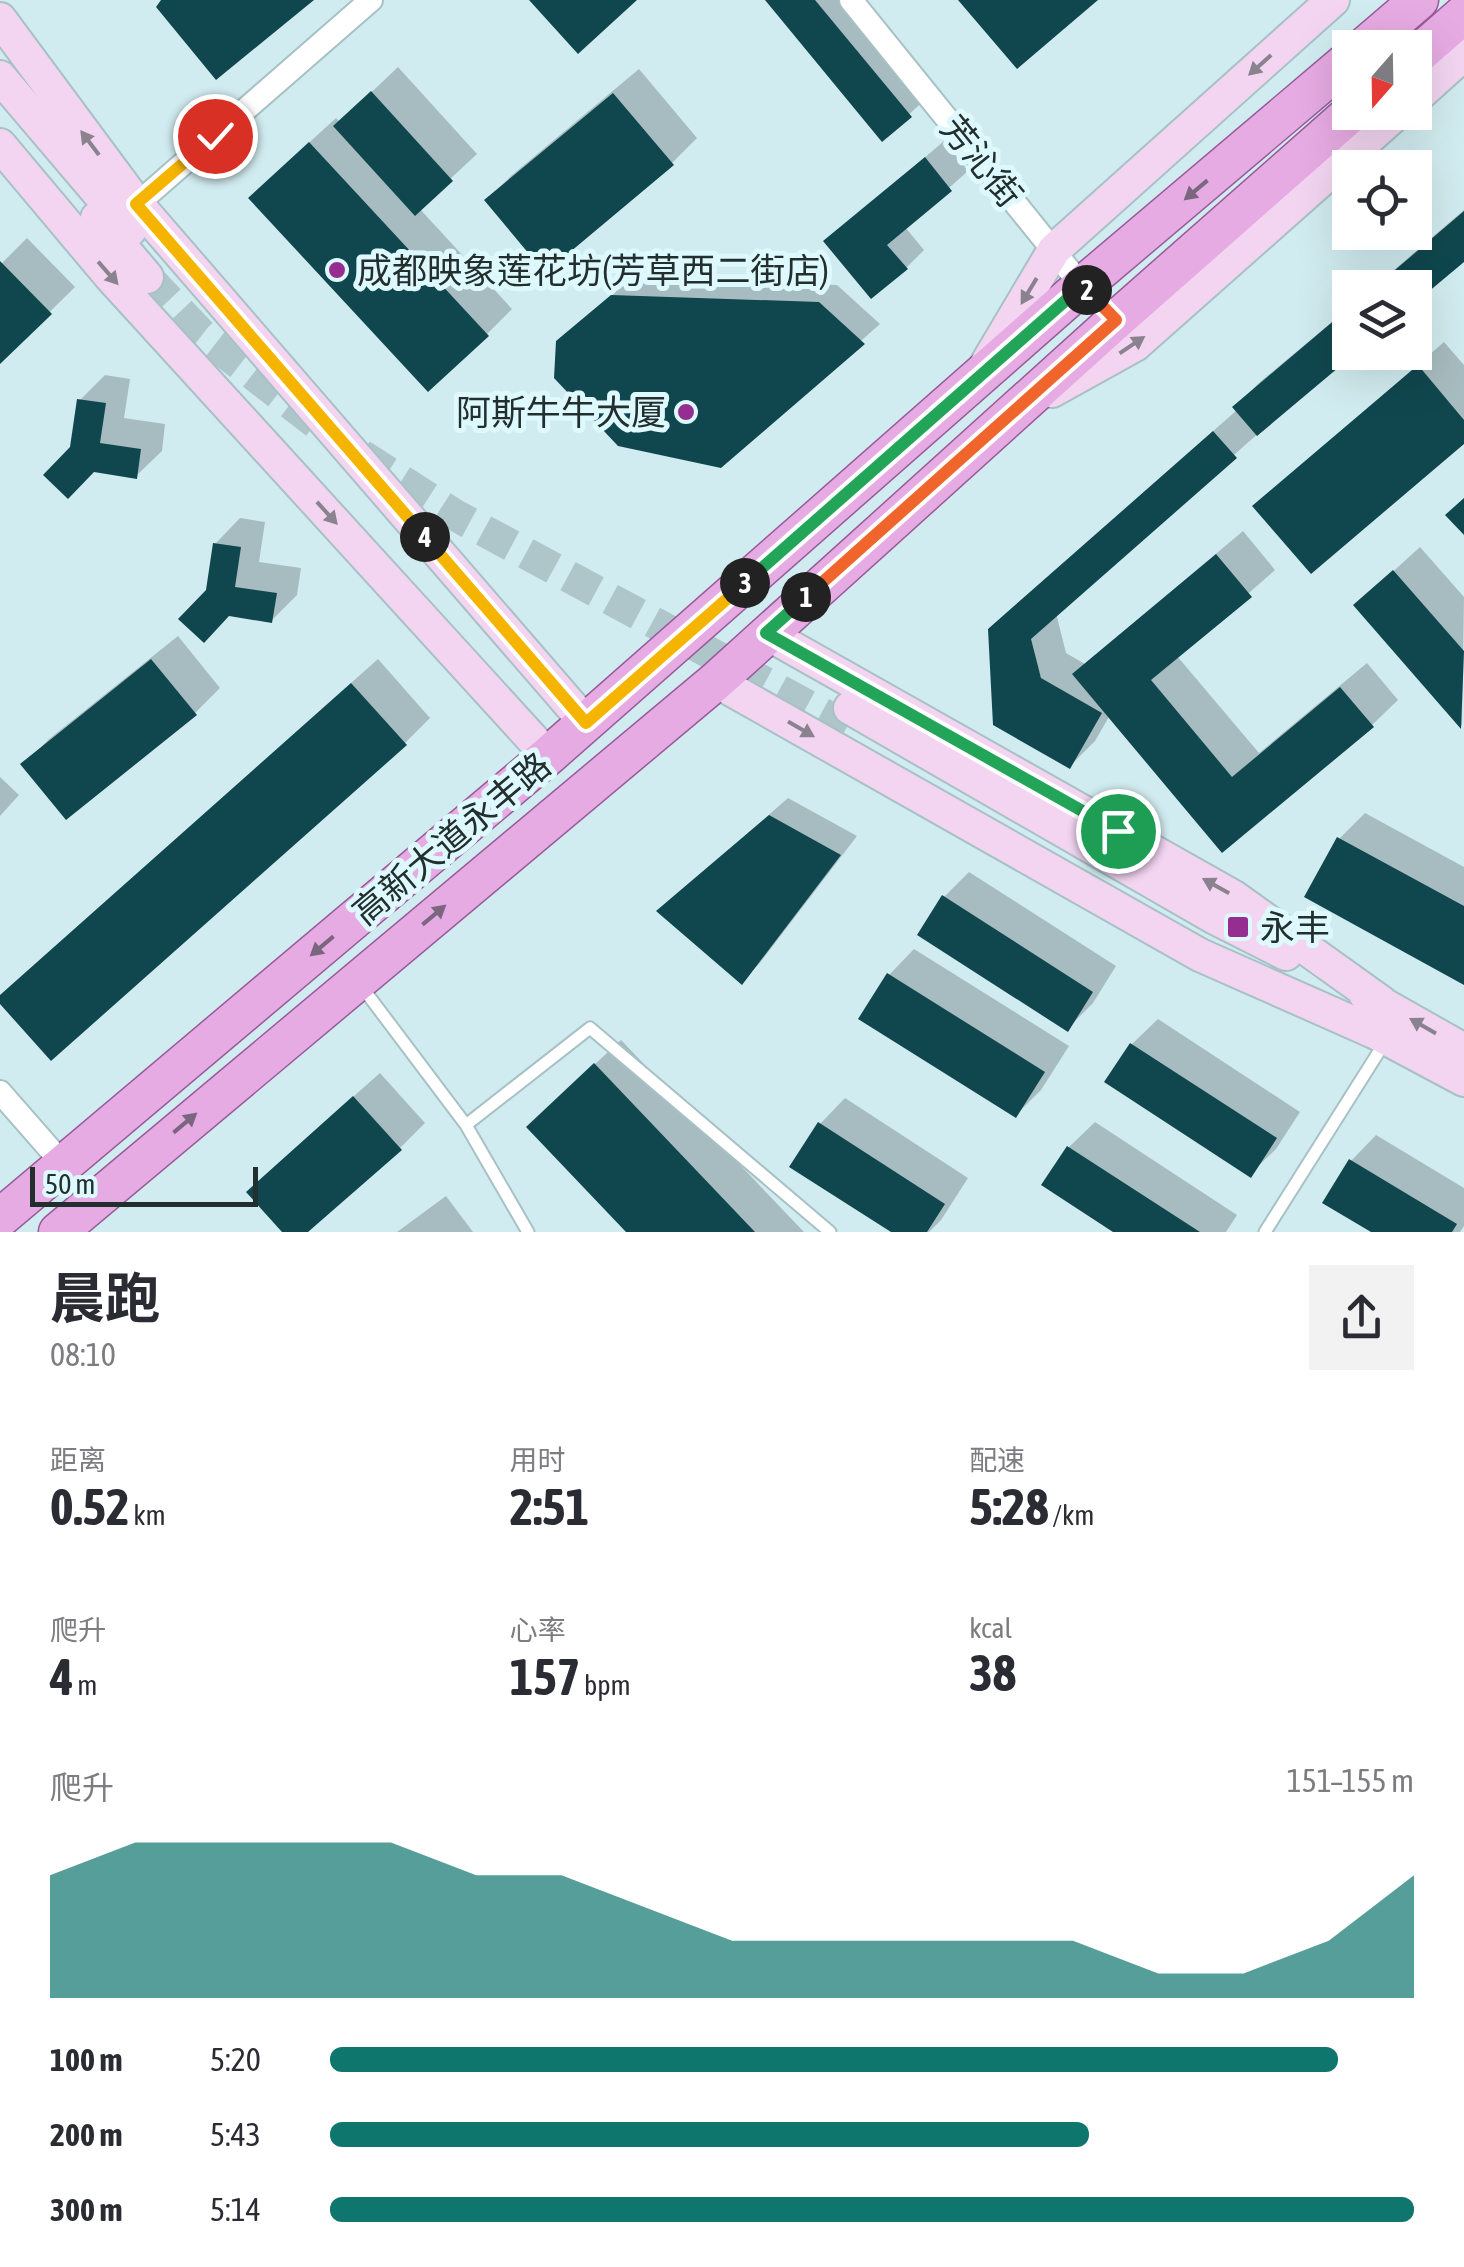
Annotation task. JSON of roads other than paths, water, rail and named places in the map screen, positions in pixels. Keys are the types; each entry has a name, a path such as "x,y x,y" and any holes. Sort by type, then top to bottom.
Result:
{"main road":[{"path":"979,377 1054,250 1332,0"},
{"path":"1384,30 1419,0"},
{"path":"1432,42 1464,14"},
{"path":"0,19 136,204 586,723"},
{"path":"1432,83 1464,54"},
{"name":"高新大道永丰路","path":"0,1218 548,756 1082,286 1332,74"},
{"path":"0,77 153,270 0,98"},
{"name":"高新大道永丰路","path":"58,1232 716,681 1332,130"},
{"path":"1017,410 1135,345 1378,130"},
{"path":"4,159 548,756"},
{"path":"766,633 1234,897 1380,1024"},
{"path":"716,681 1200,955 1380,1024 1464,1050"},
{"path":"848,717 1213,916 1464,1080"}],"street":[{"path":"136,204 372,0"},
{"name":"芳沁街","path":"851,0 1082,286 1116,320"},
{"path":"0,1092 62,1164"}],"lane":[{"path":"356,980 466,1126 528,1232"},
{"path":"1266,1232 1380,1024"},
{"path":"466,1126 590,1028 830,1232"}],"tunnel":[{"path":"147,277 201,334 321,427"},
{"path":"361,455 455,515 847,727"}],"place":[{"name":"成都映象莲花坊(芳草西二街店)","path":"337,270"},
{"name":"阿斯牛牛大厦","path":"686,412"},
{"name":"永丰","path":"1238,927"}]}
